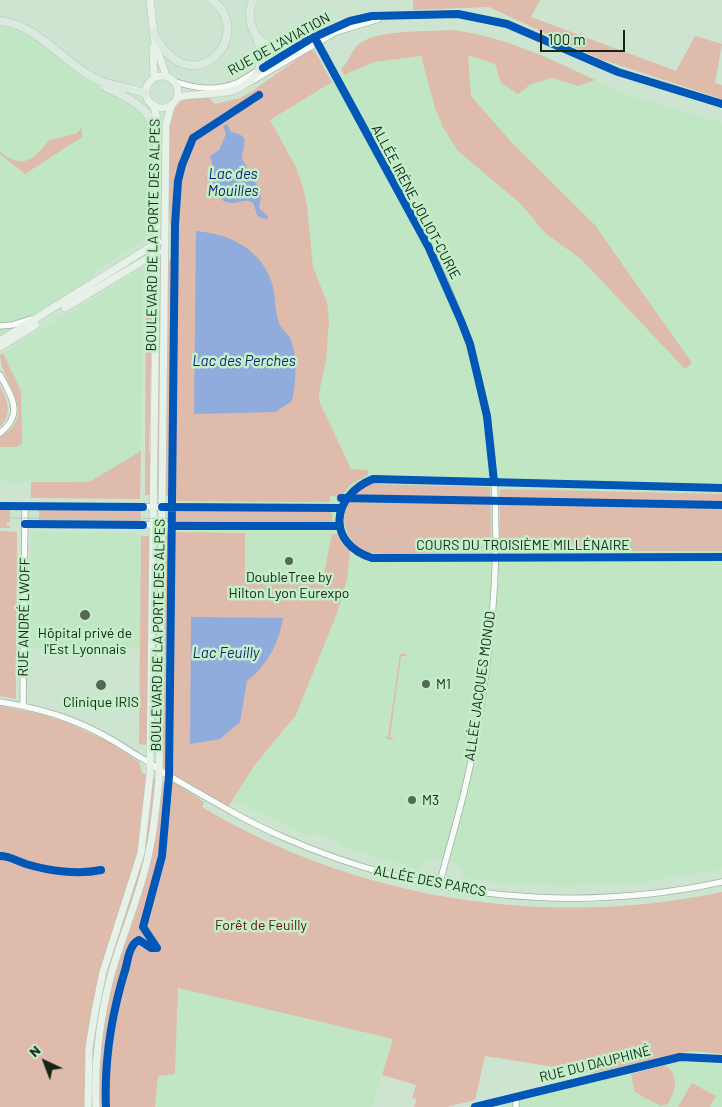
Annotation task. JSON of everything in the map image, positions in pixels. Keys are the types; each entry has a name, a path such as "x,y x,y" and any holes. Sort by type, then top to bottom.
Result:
{"highway":[{"path":"153,32 164,51 176,61 190,65 208,61 222,50 228,30 224,13 212,0"},
{"path":"253,0 249,18 262,55 259,70"},
{"path":"0,21 9,22 27,29 95,82 136,102 155,125 157,146"},
{"path":"256,36 265,43 277,47 313,40"},
{"path":"80,70 99,81 146,94"}],"main road":[{"path":"150,1 154,78"},
{"path":"153,32 159,58 166,76 176,82 178,97 171,106 163,108 154,106 146,94 148,85 154,78 166,76"},
{"path":"249,83 259,70"},
{"name":"RUE DE L'AVIATION","path":"178,97 190,94 214,96 249,83"},
{"name":"BOULEVARD DE LA PORTE DES ALPES","path":"88,1107 89,1048 95,1011 103,972 141,853 148,799 158,125 154,106"},
{"name":"BOULEVARD DE LA PORTE DES ALPES","path":"96,1107 98,1049 103,1012 112,974 145,869 154,829 159,770 166,125 171,106"},
{"path":"0,341 165,238"},
{"path":"0,347 165,248"}],"street":[{"name":"RUE DE L'AVIATION","path":"249,83 324,32 350,21 372,16 458,14 495,20 518,28 618,72 722,104"},
{"name":"RUE DE L'AVIATION","path":"176,82 196,88 224,88 238,83 313,40 349,27 394,16"},
{"name":"ALLÉE IRÈNE JOLIOT-CURIE","path":"313,40 428,246 462,322 470,344 487,416 494,482"},
{"path":"0,326 27,321 68,300"},
{"path":"0,376 14,405 14,417 0,433"},
{"path":"25,524 340,526 341,508 353,489 373,479 722,488"},
{"name":"ALLÉE JACQUES MONOD","path":"439,886 472,755 489,635 494,558 494,482"},
{"name":"RUE ANDRÉ LWOFF","path":"23,706 26,506 153,507"},
{"path":"153,507 341,508"},
{"name":"COURS DU TROISIÈME MILLÉNAIRE","path":"340,526 349,544 357,552 372,558 722,557"},
{"path":"0,702 66,717 96,730 150,762"},
{"name":"ALLÉE DES PARCS","path":"150,762 159,770 235,814 293,842 362,868 439,886 528,898 573,898 640,895 722,882"},
{"name":"RUE DU DAUPHINÉ","path":"475,1107 680,1056 722,1059"},
{"path":"516,1097 516,1107"}],"shaded area":[{"path":"0,26 30,34 83,78 144,114 153,131 153,234 101,268 84,285 0,337"},
{"path":"453,30 485,35 541,54 624,94 722,123 722,869 641,882 567,886 516,884 464,878 461,869 454,862 436,858 425,862 418,869 345,848 341,843 319,833 305,834 232,800 254,766 296,715 345,584 191,580 193,453 323,413 319,393 326,361 329,321 323,291 313,267 307,206 303,188 296,167 270,120 344,75 341,69 348,63 353,51 371,36"},
{"path":"143,268 141,451 89,482 21,481 20,484 13,484 12,481 0,481 0,444 21,425 21,391 3,353"},
{"name":"Hôpital privé de l'Est Lyonnais","path":"31,532 138,533 138,537 141,536 140,649 30,648"},
{"path":"178,988 393,1039 372,1107 155,1107 158,1076 175,1074"},
{"path":"692,1059 722,1063 722,1107 489,1107"}],"green space":[{"path":"413,0 540,0 531,17 676,71 695,36 722,44 715,83 722,85 722,99 600,59 489,7 413,10"},
{"path":"453,30 508,43 543,56 595,80 578,86 552,78 531,84 518,94 501,83 495,64 468,55 471,96 512,143 594,224 692,363 685,369 581,259 545,233 521,204 458,151 443,127 435,108 421,56 374,62 344,75 341,69 356,47 367,39 417,31"},
{"path":"310,50 315,51 332,82 270,120 296,167 303,188 307,206 313,267 327,302 329,321 326,361 319,393 320,403 351,469 368,470 368,475 350,485 341,497 330,496 330,502 173,501 177,223 170,225 168,142 170,125 174,112 182,101 189,98 209,98 215,104 240,98"},
{"path":"82,128 82,137 25,174 0,154 0,152 15,161 28,160 38,153 49,140 75,134"},
{"path":"174,258 170,496 165,496 167,262"},
{"path":"161,266 159,496 156,496 158,268"},
{"path":"153,271 149,451 151,453 150,495 145,495 146,275"},
{"path":"3,353 21,391 22,444 16,447 0,447 0,437 12,428 17,418 18,408 2,365 0,355"},
{"path":"0,386 7,402 8,412 0,427"},
{"path":"141,451 140,499 31,498 31,482 89,482"},
{"path":"371,484 490,487 491,536 488,542 446,542 445,552 393,554 368,552 357,546 349,536 344,517 347,506 352,498 362,488"},
{"path":"500,489 722,494 722,551 500,551"},
{"path":"0,508 10,508 10,522 7,522 7,525 10,528 0,528"},
{"path":"39,509 141,509 141,523 39,522"},
{"path":"173,510 332,511 332,525 173,523"},
{"path":"0,531 17,532 16,699 0,696"},
{"path":"164,532 245,533 245,583 322,583 332,534 339,535 350,550 347,580 337,613 296,715 254,766 228,807 167,772 162,765"},
{"path":"141,536 150,536 148,745 139,744"},
{"path":"155,537 158,537 156,751 154,749"},
{"path":"400,654 405,654 406,656 401,656 390,737 394,738 391,740 383,737 388,737"},
{"path":"0,706 41,714 70,724 109,742 139,762 142,773 156,779 151,831 139,883 112,959 93,1107 0,1107"},
{"name":"Forêt de Feuilly","path":"171,780 204,802 202,807 262,839 324,865 388,885 454,898 521,906 588,907 655,903 722,892 722,1054 691,1051 593,1073 485,1056 475,1100 447,1107 414,1107 417,1099 412,1098 416,1085 382,1075 393,1039 178,988 175,1074 158,1076 155,1107 100,1107 100,1053 112,980 150,863 161,787 163,782"},
{"path":"665,1065 670,1069 675,1078 675,1088 668,1104 661,1106 634,1091 631,1074"},
{"path":"692,1083 716,1096 710,1107 678,1107"}],"water":[{"name":"Lac des Mouilles","path":"227,124 231,132 242,136 244,139 242,159 259,189 261,195 259,208 268,216 268,219 258,217 253,203 249,201 233,203 224,201 218,196 213,180 205,178 214,171 210,156 219,150 226,134 223,126"},
{"name":"Lac des Perches","path":"196,231 221,236 243,245 252,252 267,271 272,283 278,320 291,340 295,362 292,401 275,412 194,414"},
{"name":"Lac Feuilly","path":"191,617 283,618 271,653 247,681 240,722 220,739 190,744"}],"tram line":[{"path":"0,518 320,519 333,521 392,543 417,548 722,546"}],"cycle path":[{"path":"263,68 310,39 350,21 372,16 458,14 507,24 618,72 722,104"},
{"path":"317,42 428,246 461,321 470,344 487,416 494,482"},
{"path":"106,1107 106,1071 110,1036 130,952 133,945 139,940 151,948 157,948 143,927 162,856 169,776 175,225 178,181 193,138 259,95"},
{"path":"722,488 373,479 359,487 349,496 342,508 340,519 341,531 347,542 357,551 372,558 722,557"},
{"path":"341,498 722,505"},
{"path":"0,506 143,507"},
{"path":"162,507 341,508"},
{"path":"25,524 143,525"},
{"path":"172,526 340,526"},
{"path":"0,856 54,870 73,872 101,870"},
{"path":"475,1107 680,1057 722,1059"}],"place":[{"name":"DoubleTree by Hilton Lyon Eurexpo","path":"289,561"},
{"name":"Hôpital privé de l'Est Lyonnais","path":"85,615"},
{"name":"M1","path":"426,684"},
{"name":"Clinique IRIS","path":"101,685"},
{"name":"M3","path":"412,800"}]}
